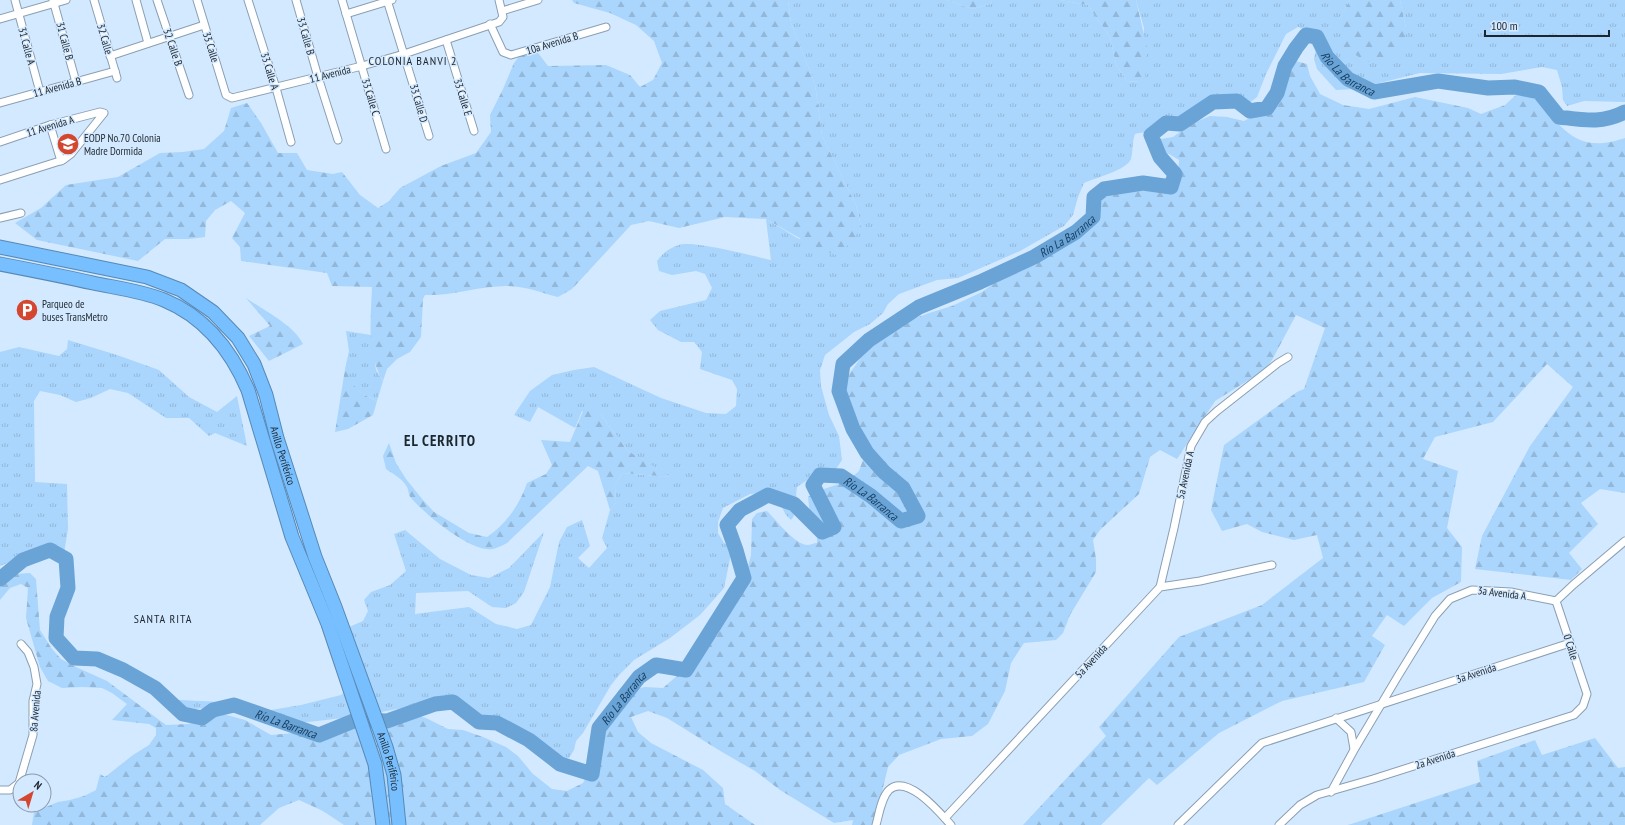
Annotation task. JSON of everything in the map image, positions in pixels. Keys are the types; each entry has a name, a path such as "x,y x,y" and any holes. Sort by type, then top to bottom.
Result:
{"highway":[{"name":"Anillo Periférico","path":"0,247 147,277 181,290 205,306 230,329 254,364 266,394 277,438 315,557 335,607 386,747 394,775 398,825"},
{"name":"Anillo Periférico","path":"0,264 139,292 164,300 194,318 210,331 225,348 238,368 248,390 292,537 328,624 375,764 383,825"}],"street":[{"name":"31 Calle A","path":"14,0 40,92"},
{"path":"0,19 54,2 66,0"},
{"name":"32 Calle","path":"94,0 116,75"},
{"path":"136,0 148,43"},
{"name":"32 Calle B","path":"157,0 189,95"},
{"name":"33 Calle","path":"197,0 226,95"},
{"name":"33 Calle A","path":"248,0 276,88 291,142"},
{"name":"33 Calle B","path":"296,0 338,140"},
{"name":"33 Calle C","path":"342,0 386,149"},
{"path":"346,14 389,0"},
{"name":"33 Calle D","path":"389,0 429,136"},
{"path":"499,0 502,11 538,0"},
{"name":"31 Calle B","path":"54,2 76,82"},
{"name":"11 Avenida","path":"226,95 236,98 404,54 502,20 502,11"},
{"name":"10a Avenida B","path":"490,24 503,52 511,55 606,27"},
{"path":"110,56 204,25"},
{"name":"33 Calle E","path":"446,40 474,131"},
{"name":"11 Avenida B","path":"1,100 40,92 76,82 116,75"},
{"name":"11 Avenida A","path":"0,142 50,125 103,112 103,116 71,154 61,161"},
{"path":"0,180 61,161 50,125"},
{"path":"0,218 21,213"},
{"name":"5a Avenida A","path":"1160,587 1191,446 1197,435 1205,422 1216,411 1278,363 1288,357"},
{"path":"1556,601 1625,541"},
{"path":"1160,587 1200,581 1272,565"},
{"name":"5a Avenida","path":"945,818 1160,587"},
{"name":"3a Avenida A","path":"1382,704 1435,616 1450,599 1472,590 1511,592 1556,601"},
{"name":"0 Calle","path":"1556,601 1587,694"},
{"name":"3a Avenida","path":"1178,825 1262,743 1570,643"},
{"name":"8a Avenida","path":"0,790 10,790 19,783 33,735 33,701 37,684 34,667 28,652 21,644"},
{"name":"2a Avenida","path":"1279,825 1300,804 1317,796 1574,715 1583,706 1587,694"},
{"path":"1331,792 1382,704"},
{"path":"1336,718 1351,732 1354,750"},
{"path":"876,825 886,795 890,789 898,786 906,787 925,798 951,825"}],"green space":[{"path":"572,0 788,0 791,23 815,84 822,136 856,205 861,226 853,241 836,255 817,248 766,219 725,217 679,228 649,221 631,225 572,289 558,297 513,286 497,286 446,294 425,295 423,299 421,337 410,352 397,359 387,369 383,381 374,359 372,347 372,287 332,286 327,273 241,261 240,247 232,238 245,213 231,201 215,210 206,221 205,237 165,239 138,261 37,240 15,223 41,208 66,185 118,177 160,153 204,149 224,131 231,108 247,103 261,123 278,153 297,153 307,170 333,174 342,172 360,195 378,208 389,201 400,188 441,166 476,153 491,132 490,115 514,63 525,49 535,49 548,66 606,65 630,75 640,87 653,80 662,63 654,41 636,25 610,13 574,3"},
{"path":"788,0 946,0 973,9 992,3 991,0 1060,0 1088,5 1110,37 1116,64 1127,81 1140,82 1144,28 1136,0 1350,0 1339,19 1406,28 1400,0 1625,0 1625,102 1584,101 1567,106 1563,100 1562,87 1557,70 1542,67 1501,74 1420,73 1355,89 1336,90 1317,69 1314,59 1317,44 1312,32 1298,27 1286,34 1266,74 1257,97 1248,104 1225,97 1212,98 1199,104 1162,128 1135,134 1131,159 1128,163 1124,167 1084,183 1073,215 1064,226 1020,251 958,278 937,280 899,294 888,304 883,313 870,324 854,332 825,355 820,370 821,386 829,415 839,436 842,460 836,469 813,476 797,487 795,514 791,520 786,515 779,502 765,493 750,494 723,508 718,522 718,533 724,543 732,549 724,588 700,615 670,638 634,660 620,674 611,685 583,733 576,741 574,750 569,758 554,760 541,756 498,722 448,702 434,702 360,716 308,722 277,723 234,709 195,709 178,707 160,699 240,703 271,710 301,705 341,695 351,686 351,676 343,637 349,627 363,621 368,611 364,600 371,592 390,585 406,571 394,534 405,530 440,559 471,575 489,578 509,568 544,532 524,592 516,603 506,608 492,607 468,591 416,593 415,614 469,607 496,624 517,629 531,625 550,587 559,542 567,527 582,520 590,546 578,558 589,568 607,548 602,538 610,510 616,503 615,486 622,473 670,477 628,451 601,415 582,411 575,428 538,407 530,422 514,415 530,391 552,375 594,367 661,398 706,413 726,414 736,406 737,389 732,380 700,369 702,352 694,342 681,342 658,330 650,320 660,311 706,300 712,288 705,274 696,271 672,275 659,271 657,261 669,249 686,244 723,249 771,260 766,219 799,239 861,226 856,205 822,136 815,84 791,23"},
{"path":"946,0 991,0 992,3 973,9"},
{"path":"1060,0 1136,0 1147,48 1145,77 1140,82 1127,81 1116,64 1110,37 1088,5"},
{"path":"1350,0 1400,0 1406,28 1406,44 1389,59 1367,62 1343,47 1339,19"},
{"path":"1292,60 1307,64 1310,76 1320,94 1343,105 1369,109 1415,97 1468,108 1481,114 1505,105 1518,93 1527,90 1558,124 1568,133 1579,139 1591,143 1606,143 1625,138 1625,493 1600,489 1581,503 1598,524 1569,553 1582,569 1571,580 1475,569 1482,536 1530,446 1573,387 1547,364 1493,422 1435,437 1423,459 1458,471 1447,528 1462,547 1461,582 1432,598 1404,626 1387,615 1372,636 1385,645 1364,682 1282,701 1219,733 1157,785 1149,778 1101,825 1023,825 1106,736 1099,727 1179,637 1262,605 1323,558 1317,535 1294,540 1262,532 1247,524 1222,531 1211,510 1224,445 1297,392 1304,389 1325,328 1296,315 1265,370 1215,401 1177,459 1160,450 1150,457 1139,494 1100,530 1093,540 1096,559 1096,572 1070,615 1063,633 1056,640 1024,643 1011,663 1005,691 988,724 972,736 941,739 899,755 888,767 874,825 852,825 853,820 834,823 780,790 755,771 667,718 648,711 631,717 638,732 651,743 703,770 723,788 725,804 755,825 344,825 323,811 299,800 279,808 260,825 32,825 34,813 52,813 52,804 84,796 96,790 100,774 105,777 133,755 149,745 156,735 156,728 149,724 112,720 127,704 102,688 62,688 48,681 40,667 26,618 28,588 21,584 10,588 0,600 0,581 16,574 30,573 36,579 40,630 52,649 61,659 107,681 166,725 188,724 223,714 245,720 271,735 372,726 416,715 426,718 448,729 463,730 506,747 518,756 533,774 552,789 567,791 583,783 594,762 597,740 612,718 618,703 630,690 645,687 663,688 686,668 747,570 751,555 752,519 757,513 767,511 792,537 803,544 808,545 817,543 817,526 810,515 808,497 815,492 848,481 859,471 864,457 848,412 845,380 864,353 897,325 952,306 982,292 1004,276 1082,232 1088,210 1099,199 1130,189 1147,191 1170,183 1178,175 1179,160 1169,154 1150,151 1152,145 1161,139 1173,137 1191,124 1210,116 1227,117 1244,121 1255,115"},
{"path":"246,298 278,318 293,330 303,344 269,361 249,336 270,326"},
{"path":"346,331 371,335 376,370 383,381 377,401 353,387 345,369 349,351"},
{"path":"68,340 159,370 189,397 217,412 237,396 247,446 215,433 209,436 189,418 166,418 128,393 110,389 91,398 76,402 60,395 40,391 34,401 35,482 67,484 68,529 63,559 54,551 39,550 0,566 0,352 19,347 59,356 67,349"},
{"path":"345,369 357,389 377,401 373,415 348,429 335,432"},
{"path":"591,408 601,415 628,451 671,477 622,473 615,486 616,503 610,510 598,471 588,466 507,543 495,549 484,549 473,545 449,531 418,505 410,497 408,488 405,484 386,469 383,456 389,443 396,463 406,479 434,512 469,533 487,537 494,532 511,514 516,507 527,483 546,474 552,465 541,440 570,442 583,411"},
{"path":"1595,738 1618,768 1625,767 1625,825 1348,825 1480,782 1477,761 1535,740 1542,755"}],"waterway":[{"name":"Río La Barranca","path":"0,579 23,560 50,550 66,559 68,588 57,617 56,638 74,658 97,659 123,670 155,688 183,714 202,718 213,710 234,705 319,735 356,720 387,721 435,704 453,702 479,722 497,723 529,740 560,764 592,774 599,728 639,677 656,665 686,670 744,578 727,525 740,510 768,495 794,504 822,532 834,527 813,485 820,475 841,476 871,496 901,521 918,516 903,488 884,472 867,453 853,429 839,391 843,364 869,340 919,307 980,282 1034,257 1076,232 1093,217 1094,197 1104,189 1143,183 1171,187 1175,174 1160,157 1151,135 1166,123 1180,124 1213,102 1237,101 1250,111 1267,108 1277,93 1285,66 1306,35 1317,37 1327,57 1348,79 1374,92 1438,81 1488,88 1515,87 1539,92 1559,117 1601,120 1617,116 1625,112"}],"place":[{"name":"EODP No.70 Colonia Madre Dormida","path":"68,144"},
{"name":"Parqueo de buses TransMetro","path":"27,310"}],"district":[{"name":"COLONIA BANVI 2","path":"413,60"},
{"name":"EL CERRITO","path":"440,440"},
{"name":"SANTA RITA","path":"163,618"}]}
